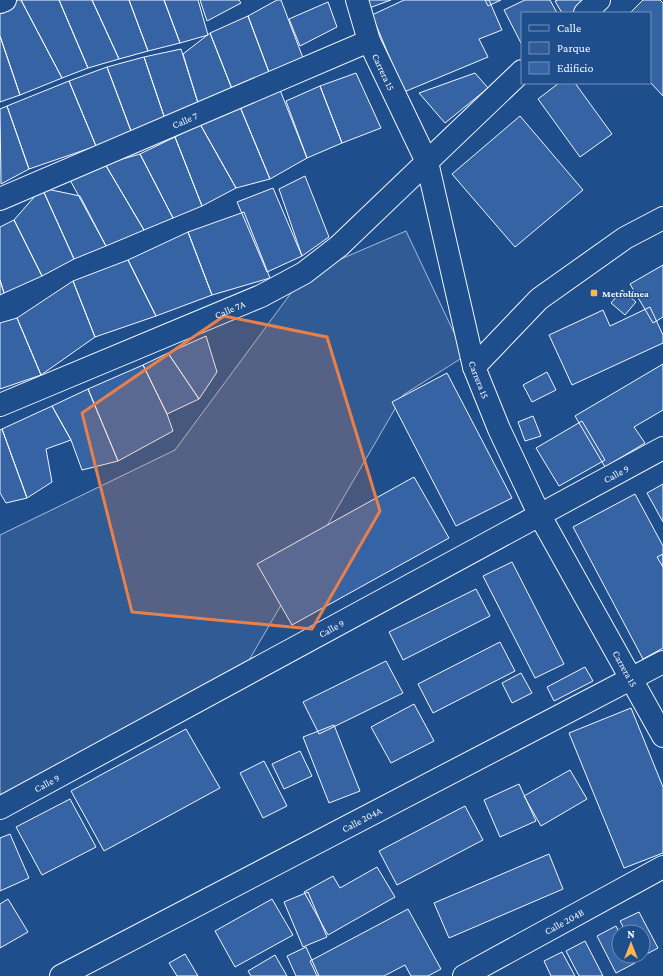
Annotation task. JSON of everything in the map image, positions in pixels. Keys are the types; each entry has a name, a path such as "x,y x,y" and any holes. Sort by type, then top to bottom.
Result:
{"street":[{"path":"0,2 6,0"},
{"name":"Carrera 15","path":"357,0 369,41 427,162 474,367 499,429 539,514 663,736"},
{"path":"586,12 599,0"},
{"name":"Calle 7","path":"0,199 369,41"},
{"path":"427,162 521,72"},
{"name":"Calle 7A","path":"0,406 261,296 304,273 339,246 427,162"},
{"path":"474,367 539,299 625,238 663,218"},
{"name":"Calle 9","path":"0,808 663,448"},
{"name":"Calle 204A","path":"61,976 663,662"},
{"name":"Calle 204B","path":"464,976 663,867"}],"highlighted area":[{"path":"224,316 327,337 380,511 312,629 132,612 82,413"}],"green space":[{"path":"406,231 465,356 403,395 241,674 0,800 0,535 175,450 291,293 334,262"}],"building":[{"path":"21,0 62,78 20,95 0,36 0,7"},
{"path":"21,0 59,0 88,68 62,78"},
{"path":"59,0 92,0 119,59 88,68"},
{"path":"92,0 129,0 148,51 119,59"},
{"path":"129,0 164,0 180,43 148,51"},
{"path":"164,0 198,0 208,35 180,43"},
{"path":"200,0 239,0 241,3 207,21"},
{"path":"277,0 281,0 303,58 270,75 248,16"},
{"path":"366,0 391,0 369,8"},
{"path":"404,0 489,0 502,30 479,39 488,57 404,92 372,15"},
{"path":"485,0 501,0 488,6"},
{"path":"525,0 550,0 556,12 521,12 521,43 504,10"},
{"path":"582,0 585,6 573,12 561,12 555,1"},
{"path":"643,0 660,0 663,3 663,96 651,83 651,12 631,12"},
{"path":"328,2 337,27 300,46 289,19"},
{"path":"248,16 270,75 232,89 210,33"},
{"path":"210,33 232,89 198,103 183,54"},
{"path":"0,36 20,95 0,102"},
{"path":"181,49 198,103 165,119 144,57"},
{"path":"144,57 165,119 131,131 107,67"},
{"path":"107,67 131,131 96,146 69,81"},
{"path":"356,73 381,128 342,143 320,86"},
{"path":"475,73 488,88 445,123 419,93"},
{"path":"69,81 96,146 29,169 7,106"},
{"path":"558,84 576,84 612,134 580,157 538,99"},
{"path":"278,85 307,158 270,179 238,102"},
{"path":"320,86 342,143 307,158 286,101"},
{"path":"238,102 270,179 236,188 200,124"},
{"path":"7,106 29,169 1,184 0,109"},
{"path":"520,116 583,190 515,247 452,174"},
{"path":"200,124 236,188 202,206 175,137"},
{"path":"175,137 202,206 173,218 140,154"},
{"path":"140,154 173,218 144,230 105,164"},
{"path":"105,164 144,230 106,246 70,180"},
{"path":"305,176 329,237 302,256 279,189"},
{"path":"42,188 74,259 42,276 14,220"},
{"path":"42,188 80,196 106,246 74,259"},
{"path":"273,188 302,256 267,272 237,202"},
{"path":"244,212 270,278 212,295 188,232"},
{"path":"14,220 42,276 4,293 0,280 0,227"},
{"path":"188,232 212,295 156,316 128,260"},
{"path":"128,260 156,316 95,337 73,281"},
{"path":"663,265 663,317 653,323 630,284"},
{"path":"0,280 4,293 0,295"},
{"path":"73,281 95,337 41,375 17,318"},
{"path":"622,290 636,302 625,315 611,303"},
{"path":"650,307 663,335 663,343 572,385 549,335 603,310 610,326"},
{"path":"17,318 41,375 0,389 0,323"},
{"path":"206,336 217,372 199,399 168,353"},
{"path":"168,353 199,399 167,414 143,365"},
{"path":"663,364 663,410 634,427 645,443 605,467 575,416"},
{"path":"143,365 167,414 173,431 118,461 88,389"},
{"path":"547,372 556,390 532,402 523,385"},
{"path":"447,373 512,498 456,526 392,402"},
{"path":"88,389 118,461 82,470 71,440 52,406"},
{"path":"52,406 71,440 46,449 52,482 27,498 2,429"},
{"path":"533,416 541,436 525,441 518,422"},
{"path":"582,421 605,460 559,486 536,448"},
{"path":"2,429 27,498 6,503 0,493 0,430"},
{"path":"414,477 449,538 292,625 257,564"},
{"path":"663,484 663,522 647,493"},
{"path":"635,494 663,546 663,648 643,659 573,527"},
{"path":"663,554 663,567 657,557"},
{"path":"512,562 564,664 535,678 483,576"},
{"path":"476,589 490,616 403,660 389,632"},
{"path":"500,642 515,671 433,713 418,684"},
{"path":"386,661 403,693 319,734 303,702"},
{"path":"585,667 593,681 554,701 547,687"},
{"path":"521,673 532,693 512,703 502,683"},
{"path":"414,704 434,741 391,763 371,727"},
{"path":"631,708 663,787 663,853 624,868 569,733"},
{"path":"334,725 360,791 329,803 303,737"},
{"path":"186,729 220,788 104,851 71,791"},
{"path":"300,751 312,776 284,789 272,764"},
{"path":"264,761 287,806 263,818 240,773"},
{"path":"570,770 587,799 541,826 524,796"},
{"path":"519,784 536,821 500,837 484,800"},
{"path":"70,799 96,847 42,875 16,827"},
{"path":"465,806 483,840 397,885 379,851"},
{"path":"10,834 29,878 0,891 0,838"},
{"path":"549,854 563,889 449,938 434,903"},
{"path":"377,867 395,897 328,935 304,892 333,876 340,888"},
{"path":"308,892 327,937 303,947 284,902"},
{"path":"8,899 28,932 0,948 0,904"},
{"path":"272,899 293,935 235,967 215,931"},
{"path":"408,909 441,969 428,976 411,976 405,965 384,976 317,976 310,961"},
{"path":"639,912 645,924 622,924 620,921"},
{"path":"611,929 611,963 597,936"},
{"path":"651,935 658,948 651,952"},
{"path":"585,941 603,976 579,976 566,951"},
{"path":"306,947 319,976 296,976 287,956"},
{"path":"562,952 575,976 551,976 544,961"},
{"path":"185,954 198,976 177,976 169,963"},
{"path":"275,955 287,976 251,976 248,971"},
{"path":"611,964 633,964 616,973"}],"place":[{"name":"Metrolínea","path":"594,293"}]}
